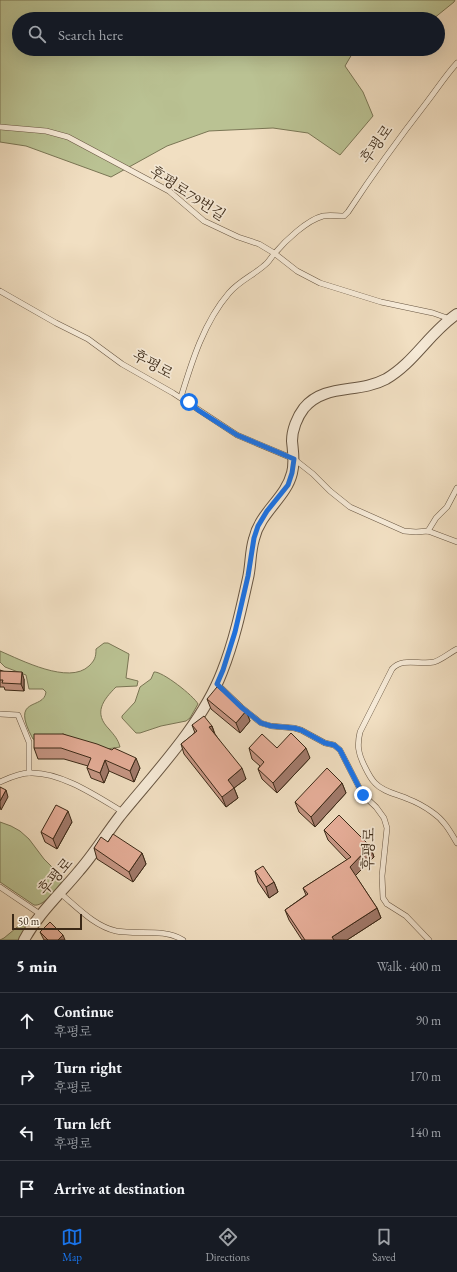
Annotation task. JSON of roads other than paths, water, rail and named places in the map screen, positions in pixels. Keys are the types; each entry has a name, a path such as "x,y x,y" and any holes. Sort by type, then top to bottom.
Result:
{"street":[{"name":"후평로","path":"24,940 40,914 81,869 123,812 182,739 214,692 223,670 235,632 248,576 254,538 258,526 267,511 288,485 292,473 294,459 292,440 294,427 300,413 311,400 321,394 369,386 385,380 400,370 434,334 454,316"}],"lane":[{"name":"후평로","path":"181,397 190,368 203,336 218,308 229,293 268,262 274,253 288,239 310,222 321,217 331,215 344,216 348,212 382,161 436,91 446,75 457,63"},
{"name":"후평로79번길","path":"0,127 46,131 58,133 68,137 169,191 204,221 231,234 259,244 274,253 297,271 320,283 381,302 454,316"},
{"name":"후평로","path":"0,291 56,323 88,339 122,364 181,397 198,410 237,435 294,459 313,474 335,496 350,507 404,531 428,531 457,542"},
{"path":"428,531 436,518 447,507 457,488"},
{"path":"457,649 432,662 401,663 396,665 392,669 360,732 358,742 358,750 369,775 375,783 382,789 410,800 433,813 443,821 457,843"},
{"name":"후평로","path":"217,684 241,707 261,723 271,726 301,730 325,743 334,745 340,750 363,795 376,807 384,818 387,828 382,876 383,898 387,904 406,916 429,940"},
{"path":"0,714 18,715 29,742 29,772"},
{"path":"0,782 18,774 29,772 51,776 78,786 123,812"},
{"path":"0,887 40,914"},
{"path":"60,893 84,913 105,927 127,932 164,934 179,937 183,940"}]}
